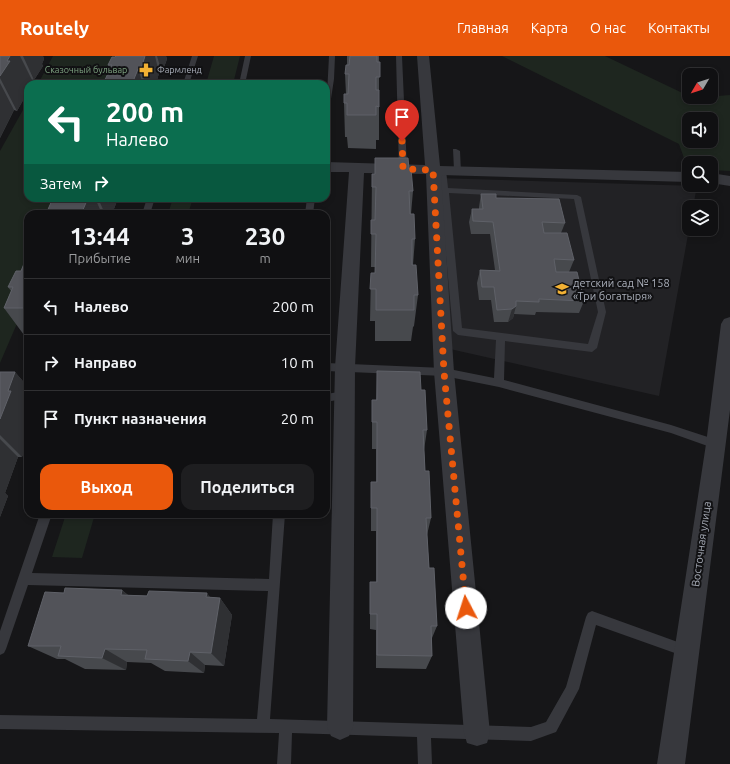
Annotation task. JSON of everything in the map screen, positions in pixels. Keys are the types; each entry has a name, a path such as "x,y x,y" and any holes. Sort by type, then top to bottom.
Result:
{"street":[{"path":"423,56 438,170 444,372 477,733"},
{"path":"330,167 682,177"},
{"path":"340,727 335,367 357,168"},
{"path":"718,179 730,181"},
{"name":"Восточная улица","path":"671,764 716,444 730,324"}],"lane":[{"path":"187,80 195,56"},
{"path":"243,80 248,56"},
{"path":"330,86 332,56"},
{"path":"399,56 403,169"},
{"path":"456,150 458,170"},
{"path":"438,170 445,190 458,331 592,348 602,312 577,197 445,190"},
{"path":"499,383 501,337"},
{"path":"335,367 444,372 499,383 671,429 716,444"},
{"path":"0,650 45,518"},
{"path":"263,726 279,518"},
{"path":"24,579 274,584"},
{"path":"0,722 340,727 531,734 551,727 572,689 592,617 686,651"},
{"path":"284,764 286,726"},
{"path":"424,731 425,764"}],"shaded area":[{"name":"детский сад № 158 «Три богатыря»","path":"437,178 682,186 682,192 696,192 694,200 682,200 682,236 688,236 659,396 450,349"}],"green space":[{"name":"Сказочный бульвар","path":"53,56 132,56 122,80 40,80"},
{"path":"214,56 240,56 234,80 207,80"},
{"path":"502,56 605,56 682,93 682,104 718,104 718,96 730,95 730,171 718,170 718,156 683,156 679,144"},
{"name":"Сказочный бульвар","path":"24,108 24,202 69,202 66,210 24,210 24,307 0,363 0,151"},
{"path":"172,202 192,202 189,210 169,210"},
{"path":"65,518 94,518 82,558 52,557"}],"building":[{"path":"0,56 10,56 7,61 10,61 0,76"},
{"path":"145,56 141,69 138,69 134,80 105,80 112,65 108,65 112,57"},
{"path":"350,56 377,56 377,62 380,62 380,77 376,77 376,90 379,90 379,107 376,106 376,115 347,115 347,103 344,103 344,94 348,94 349,74 345,74 346,65 349,65"},
{"path":"375,158 408,158 409,169 411,169 413,191 409,191 410,214 414,214 415,239 412,239 412,265 416,265 418,295 414,295 414,310 376,310 376,289 370,289 371,273 375,273 376,234 371,234 371,220 375,220 376,187 372,187 372,174 375,174"},
{"path":"481,194 496,194 496,198 559,199 565,223 542,222 544,233 567,233 574,260 554,259 556,272 577,272 584,301 539,299 539,302 516,301 516,306 512,309 497,310 494,287 482,287 480,270 500,271 493,222 473,221 472,209 483,209"},
{"path":"51,202 86,202 83,210 48,210"},
{"path":"24,264 24,308 4,308 13,287 8,287 16,271 21,271"},
{"path":"377,371 420,372 421,390 425,390 427,430 423,430 425,471 429,471 431,518 426,518 429,568 434,568 437,626 431,626 432,656 377,655 377,614 370,614 370,582 377,582 377,508 371,508 371,482 377,482 377,422 372,422 372,400 377,400"},
{"path":"0,372 15,372 8,391 11,391 0,419"},
{"path":"65,588 122,590 121,595 147,596 149,591 207,593 206,597 220,598 211,653 190,652 188,661 145,659 147,650 105,649 102,658 58,656 61,646 28,646 45,592 64,593"}],"place":[{"name":"Фармленд","path":"146,70"},
{"name":"детский сад № 158 «Три богатыря»","path":"562,289"}],"route":[{"path":"402,141 403,169 433,170 444,372 466,608"}]}
